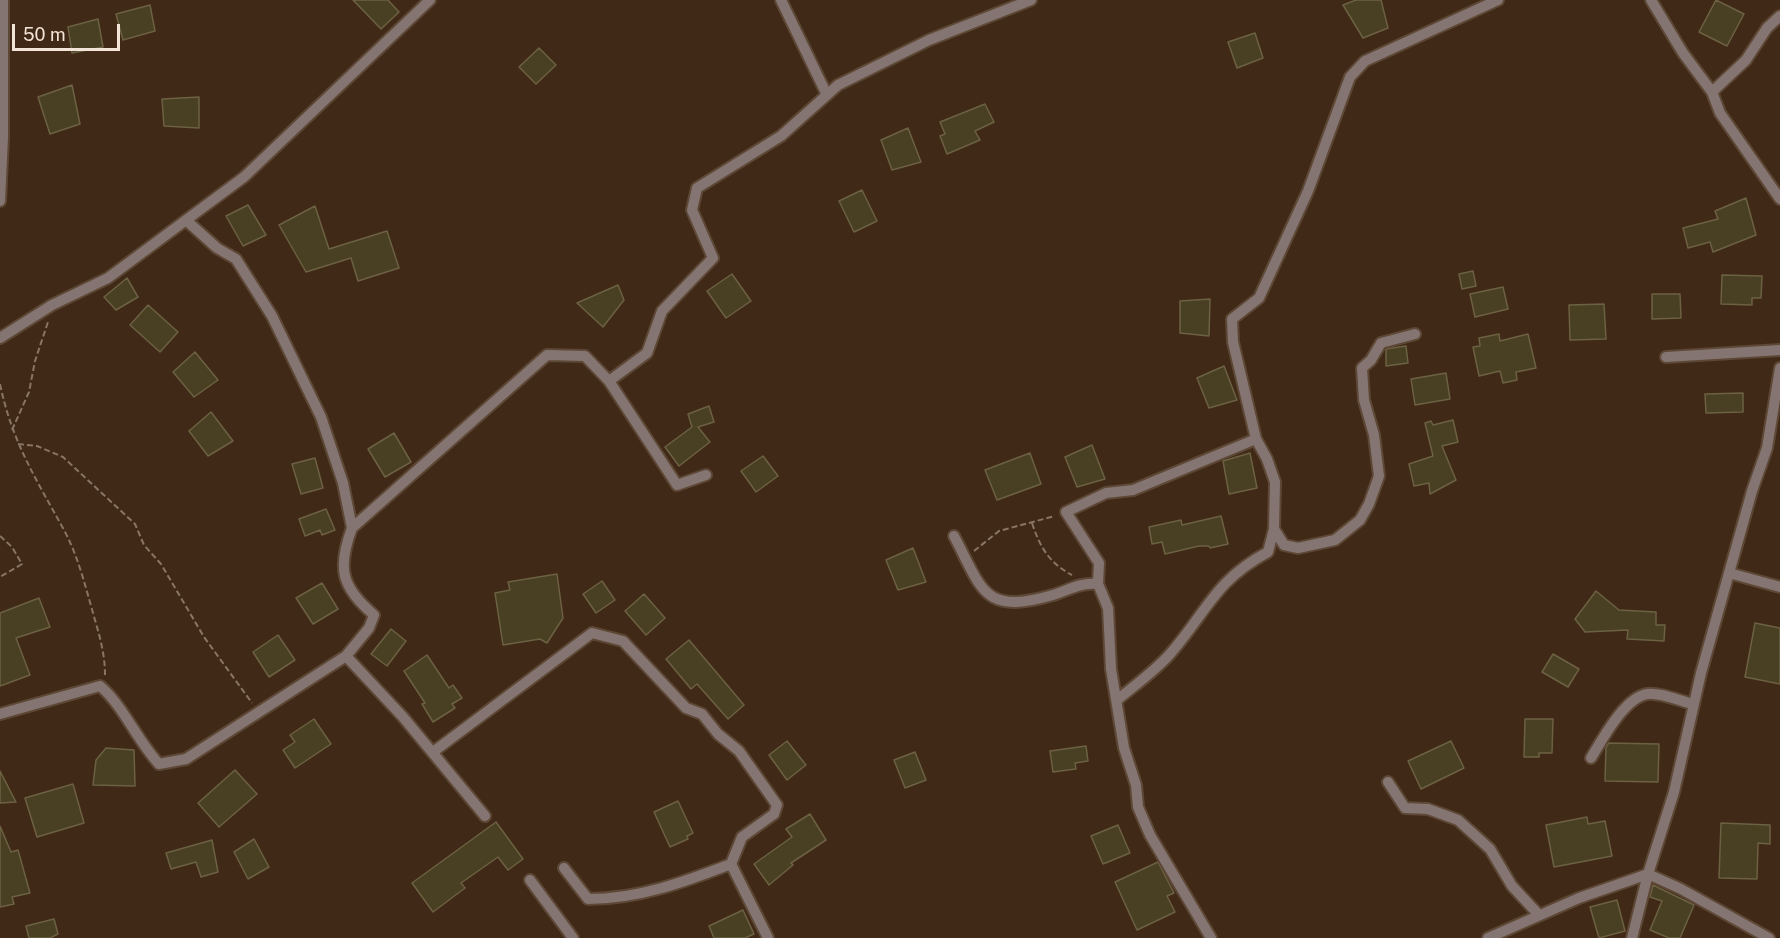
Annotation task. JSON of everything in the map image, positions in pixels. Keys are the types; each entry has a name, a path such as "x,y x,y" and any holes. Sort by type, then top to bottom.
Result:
{"street":[{"path":"0,201 3,137 3,0"},
{"path":"0,338 52,306 108,278 244,177 430,0"},
{"path":"781,0 828,95"},
{"path":"609,381 647,353 662,311 713,258 692,210 697,188 781,136 838,85 928,40 1031,0"},
{"path":"1117,700 1169,655 1225,581 1244,565 1268,552 1274,529 1275,482 1268,459 1256,439 1233,342 1232,319 1259,298 1308,191 1350,77 1365,62 1498,0"},
{"path":"1651,0 1683,53 1712,92 1720,113 1780,199"},
{"path":"1712,92 1746,60 1767,28 1780,16"},
{"path":"187,221 217,248 236,259 272,316 321,417 343,483 352,528"},
{"path":"1274,529 1284,545 1298,548 1335,540 1360,519 1379,476 1374,435 1364,400 1362,368 1371,360 1381,343 1415,334"},
{"path":"1666,357 1780,350"},
{"path":"0,714 100,686 109,693 142,746 159,764 186,759 346,656 369,628 374,615 356,599 343,572 343,551 352,528 547,355 585,356 609,381 677,485 706,475"},
{"path":"1632,938 1648,874 1674,792 1693,704 1729,573 1767,448 1780,368"},
{"path":"1211,938 1150,835 1138,807 1136,785 1124,748 1111,669 1108,608 1093,584 1099,563 1066,512 1106,493 1133,490 1256,439"},
{"path":"954,536 981,588 997,601 1021,602 1093,584"},
{"path":"1729,573 1780,587"},
{"path":"433,752 592,633 624,641 686,708 702,714 718,734 739,751 777,805 774,814 742,837 731,864 657,891 613,899 588,899 564,868"},
{"path":"346,656 433,752 485,816"},
{"path":"1591,758 1618,716 1641,697 1652,694 1693,704"},
{"path":"1388,782 1405,808 1428,809 1458,820 1490,849 1512,886 1539,915"},
{"path":"731,864 768,938"},
{"path":"1488,938 1539,915 1648,874 1681,889 1769,938"},
{"path":"530,880 573,938"}],"path":[{"path":"12,430 29,392 35,361 52,306"},
{"path":"0,384 18,444 42,495 65,531 82,575 105,653 105,675 100,686"},
{"path":"18,444 37,446 63,457 135,524 144,545 161,564 228,672 260,712"},
{"path":"965,556 999,531 1032,524 1066,512"},
{"path":"1032,524 1041,550 1062,569 1093,584"},
{"path":"0,536 12,547 22,564 0,577"}],"building":[{"path":"353,0 388,0 399,12 381,29"},
{"path":"1356,0 1381,0 1388,28 1363,38 1343,5"},
{"path":"1716,0 1744,14 1727,46 1699,32"},
{"path":"150,5 155,31 123,40 116,14"},
{"path":"98,19 103,47 72,53 68,27"},
{"path":"1255,33 1263,58 1237,68 1228,42"},
{"path":"539,48 556,65 536,84 519,67"},
{"path":"72,85 80,124 50,134 38,97"},
{"path":"199,97 199,128 164,126 162,99"},
{"path":"985,104 994,122 975,131 980,140 947,154 940,136 945,134 940,122"},
{"path":"908,128 921,162 892,170 881,140"},
{"path":"862,190 877,221 854,232 839,201"},
{"path":"1746,198 1756,235 1713,252 1710,242 1688,248 1683,228 1718,219 1715,211"},
{"path":"248,205 266,235 243,246 226,216"},
{"path":"315,206 329,249 387,231 399,268 358,281 351,258 306,272 279,225"},
{"path":"1473,271 1476,286 1462,289 1459,274"},
{"path":"732,274 751,301 726,318 707,291"},
{"path":"1722,275 1762,276 1761,298 1752,298 1752,305 1721,304"},
{"path":"127,278 138,297 116,310 104,297"},
{"path":"618,285 624,300 603,327 577,303"},
{"path":"1503,287 1508,309 1475,317 1470,294"},
{"path":"1652,294 1680,294 1681,318 1652,319"},
{"path":"1210,299 1209,336 1180,333 1180,301"},
{"path":"1604,304 1606,339 1570,340 1569,305"},
{"path":"148,305 178,332 160,352 130,325"},
{"path":"1499,334 1500,341 1528,334 1536,368 1516,372 1517,380 1503,383 1500,371 1479,376 1473,347 1480,346 1479,338"},
{"path":"1406,346 1408,363 1386,366 1386,349"},
{"path":"195,352 218,380 194,397 173,372"},
{"path":"1224,366 1237,400 1209,408 1197,378"},
{"path":"1446,373 1450,399 1415,405 1411,379"},
{"path":"1743,393 1743,412 1706,413 1705,394"},
{"path":"709,406 714,422 698,427 710,442 679,466 665,447 692,427 688,414"},
{"path":"211,412 233,441 208,456 189,431"},
{"path":"1453,420 1458,442 1442,446 1456,480 1430,494 1429,483 1414,486 1409,464 1433,456 1425,423 1431,421 1433,425"},
{"path":"394,433 411,462 385,477 368,449"},
{"path":"1092,445 1105,479 1077,487 1065,457"},
{"path":"1030,453 1041,484 997,500 985,470"},
{"path":"1250,453 1257,488 1229,494 1223,461"},
{"path":"763,456 778,476 756,492 741,471"},
{"path":"315,458 323,488 301,494 292,464"},
{"path":"326,509 335,530 322,535 320,530 305,536 299,519"},
{"path":"1221,516 1228,544 1210,548 1199,546 1165,554 1162,542 1152,544 1149,527 1181,520 1182,525"},
{"path":"913,548 926,582 898,590 886,560"},
{"path":"557,574 563,618 547,643 540,639 503,645 495,593 510,590 508,582"},
{"path":"602,581 615,600 596,613 583,594"},
{"path":"322,583 338,609 313,624 296,598"},
{"path":"1596,591 1619,610 1656,612 1656,625 1665,625 1664,641 1627,639 1628,630 1585,632 1575,619"},
{"path":"644,594 665,618 646,635 625,611"},
{"path":"39,598 50,627 16,638 30,675 0,686 0,613"},
{"path":"1755,623 1780,628 1780,684 1745,677"},
{"path":"391,629 406,641 387,666 371,654"},
{"path":"278,635 295,660 269,677 253,652"},
{"path":"689,640 744,705 728,719 697,684 691,689 666,659"},
{"path":"1553,654 1579,669 1568,687 1542,672"},
{"path":"427,655 449,688 453,685 462,698 452,704 455,708 433,722 422,704 425,703 404,671"},
{"path":"314,719 331,744 295,768 283,750 295,742 290,735"},
{"path":"1525,719 1553,719 1552,753 1539,753 1539,757 1524,757"},
{"path":"787,741 806,765 787,780 769,755"},
{"path":"1451,741 1464,768 1421,789 1408,761"},
{"path":"1609,743 1659,744 1658,782 1605,781 1606,747"},
{"path":"1086,746 1088,761 1075,763 1076,769 1053,772 1050,751"},
{"path":"106,748 134,750 135,786 93,785 96,760"},
{"path":"915,752 926,780 905,788 894,760"},
{"path":"235,770 257,794 219,827 198,803"},
{"path":"0,771 16,802 0,803"},
{"path":"73,784 84,823 37,837 25,798"},
{"path":"678,801 693,833 687,836 688,839 670,847 654,812"},
{"path":"810,814 826,840 791,863 793,865 769,885 754,864 792,837 786,829"},
{"path":"1587,817 1588,824 1605,821 1612,856 1554,867 1546,825"},
{"path":"496,822 523,859 508,870 498,857 461,883 465,888 433,912 412,883"},
{"path":"1721,823 1770,825 1770,844 1758,843 1757,879 1719,878"},
{"path":"1118,825 1130,853 1103,864 1091,836"},
{"path":"0,826 11,852 18,850 30,893 12,897 14,904 0,907"},
{"path":"254,839 269,867 248,879 234,852"},
{"path":"212,840 218,872 201,877 196,862 171,869 166,853"},
{"path":"1158,862 1174,893 1167,896 1175,912 1137,930 1115,882"},
{"path":"1653,885 1694,905 1680,938 1669,938 1650,930 1662,901 1650,897"},
{"path":"1617,900 1625,931 1599,938 1590,907"},
{"path":"743,910 754,934 745,938 714,938 709,926"},
{"path":"54,919 58,934 50,938 29,938 26,926"}]}
